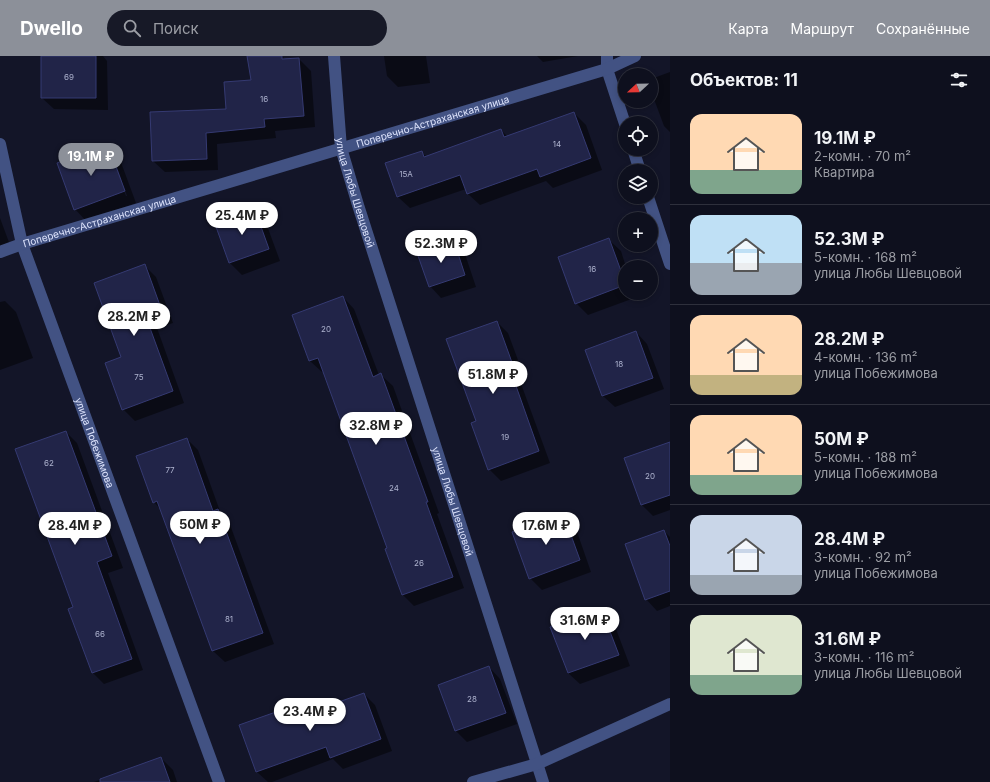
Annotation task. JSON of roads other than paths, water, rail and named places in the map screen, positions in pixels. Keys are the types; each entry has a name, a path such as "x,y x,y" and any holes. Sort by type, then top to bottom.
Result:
{"street":[{"name":"улица Любы Шевцовой","path":"334,56 341,148 543,782"},
{"path":"607,56 607,69 622,116"},
{"name":"Поперечно-Астраханская улица","path":"0,252 22,244 607,69 635,56"},
{"name":"улица Побежимова","path":"0,144 22,244 219,782"},
{"path":"650,204 670,264"},
{"path":"473,782 537,764 670,704"}]}
